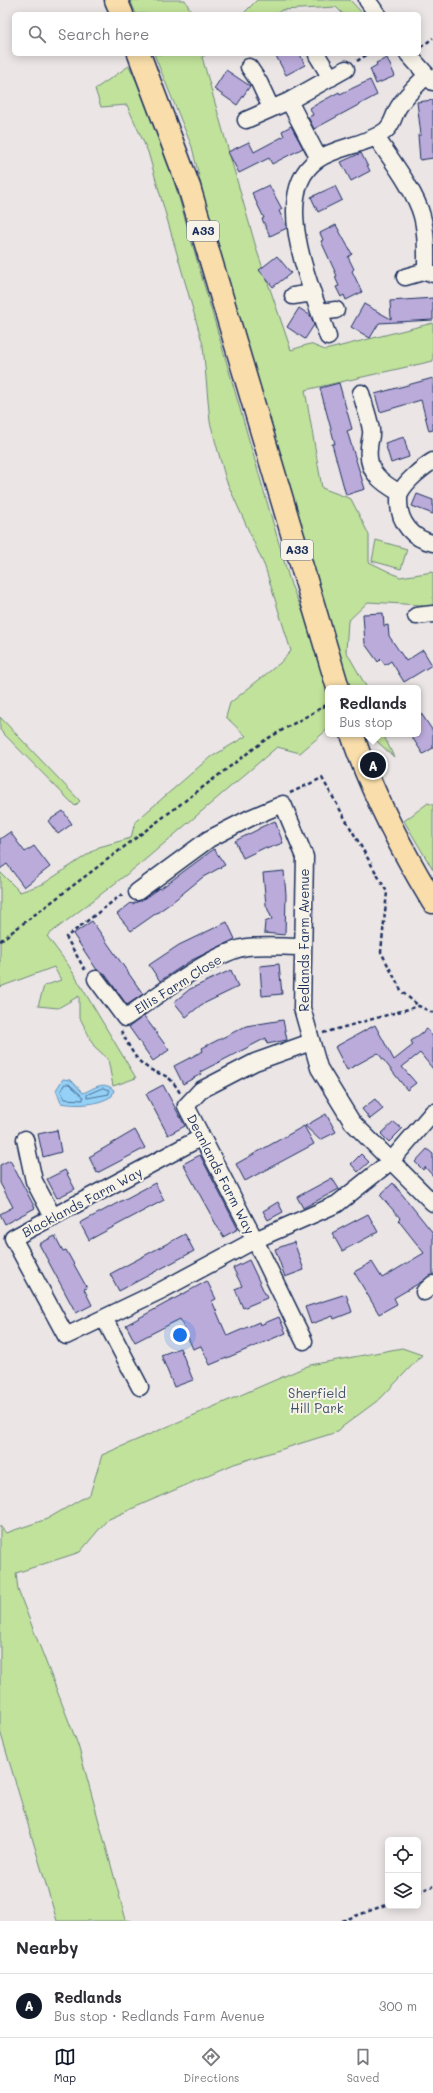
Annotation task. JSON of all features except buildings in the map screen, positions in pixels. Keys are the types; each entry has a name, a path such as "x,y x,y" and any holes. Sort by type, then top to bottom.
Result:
{"highway":[{"path":"116,0 121,12"},
{"name":"A33","path":"140,56 175,146 207,242 337,685"},
{"path":"353,737 372,785 391,827 433,902"}],"street":[{"path":"367,0 376,12"},
{"path":"317,56 331,78"},
{"path":"328,338 297,239 295,209 297,192 302,177 308,168 319,159 376,137 386,130 393,122 402,102 429,79 410,56"},
{"path":"249,67 265,80 271,108"},
{"path":"246,120 289,101 346,69"},
{"path":"289,101 319,159"},
{"path":"376,137 415,199 428,215 426,251 429,273 405,277"},
{"path":"293,296 313,293"},
{"path":"320,312 336,310"},
{"path":"361,393 371,430 371,438 368,449 370,464 374,474 381,482 400,493"},
{"path":"433,461 421,469 400,493 399,511 406,528 424,541 433,543"},
{"path":"416,616 433,614"},
{"path":"137,892 209,839 285,799"},
{"name":"Redlands Farm Avenue","path":"285,799 305,857 302,947 302,1008 314,1039 319,1068 352,1122 433,1203"},
{"name":"Ellis Farm Close","path":"96,978 125,1018 199,968 222,956 246,947 302,947"},
{"name":"Deanlands Farm Way","path":"255,1240 186,1106 201,1090 255,1062 314,1039"},
{"name":"Blacklands Farm Way","path":"202,1136 13,1238 66,1336 255,1240 337,1204 391,1161 433,1112"},
{"path":"25,1139 34,1181 53,1217"},
{"path":"255,1240 304,1341"},
{"path":"104,1318 140,1387"}],"path":[{"path":"421,48 433,38"},
{"path":"0,941 265,740 325,706"},
{"path":"285,799 322,778 388,892 381,952 402,992 419,1006 433,1013"},
{"path":"314,1039 419,1006"},
{"path":"128,1043 134,1056 145,1067 168,1076 175,1083 186,1106"},
{"path":"421,1891 433,1886"},
{"path":"342,1921 385,1905"}],"green space":[{"path":"130,0 185,0 191,12 135,12"},
{"path":"257,0 350,0 361,12 341,12 336,7 282,10 279,12 245,12"},
{"path":"155,56 204,56 202,57 257,251 291,350 310,344 325,350 433,323 433,361 305,390 322,488 351,499 369,535 369,562 400,577 433,572 433,613 421,605 368,602 348,621 346,651 365,685 344,685 212,231 192,147"},
{"path":"129,66 157,122 291,585 318,646 327,685 325,685 325,732 300,753 277,747 140,864 47,936 69,966 136,1078 113,1086 108,1059 94,1046 79,1016 79,996 58,1008 38,1006 44,986 61,980 54,967 0,987 0,872 20,892 43,884 99,847 131,838 135,822 208,759 246,736 226,717 230,703 280,663 291,651 265,567 226,480 210,422 203,345 148,152 127,105 101,107 95,89"},
{"path":"376,540 407,549 401,569 372,561"},
{"path":"0,717 80,801 75,806 0,730"},
{"path":"372,737 384,737 394,757"},
{"path":"428,803 433,805 433,870 404,821"},
{"name":"Sherfield Hill Park","path":"402,1348 422,1355 381,1398 334,1433 234,1464 138,1506 107,1520 80,1552 16,1573 18,1590 78,1745 126,1920 132,1921 57,1921 0,1731 0,1526 6,1533 47,1519 90,1494 102,1455 310,1365"}],"water":[{"path":"63,1079 71,1080 83,1093 103,1085 114,1090 112,1096 94,1103 61,1103 56,1090"}],"place":[{"name":"Redlands","path":"373,765"}]}
